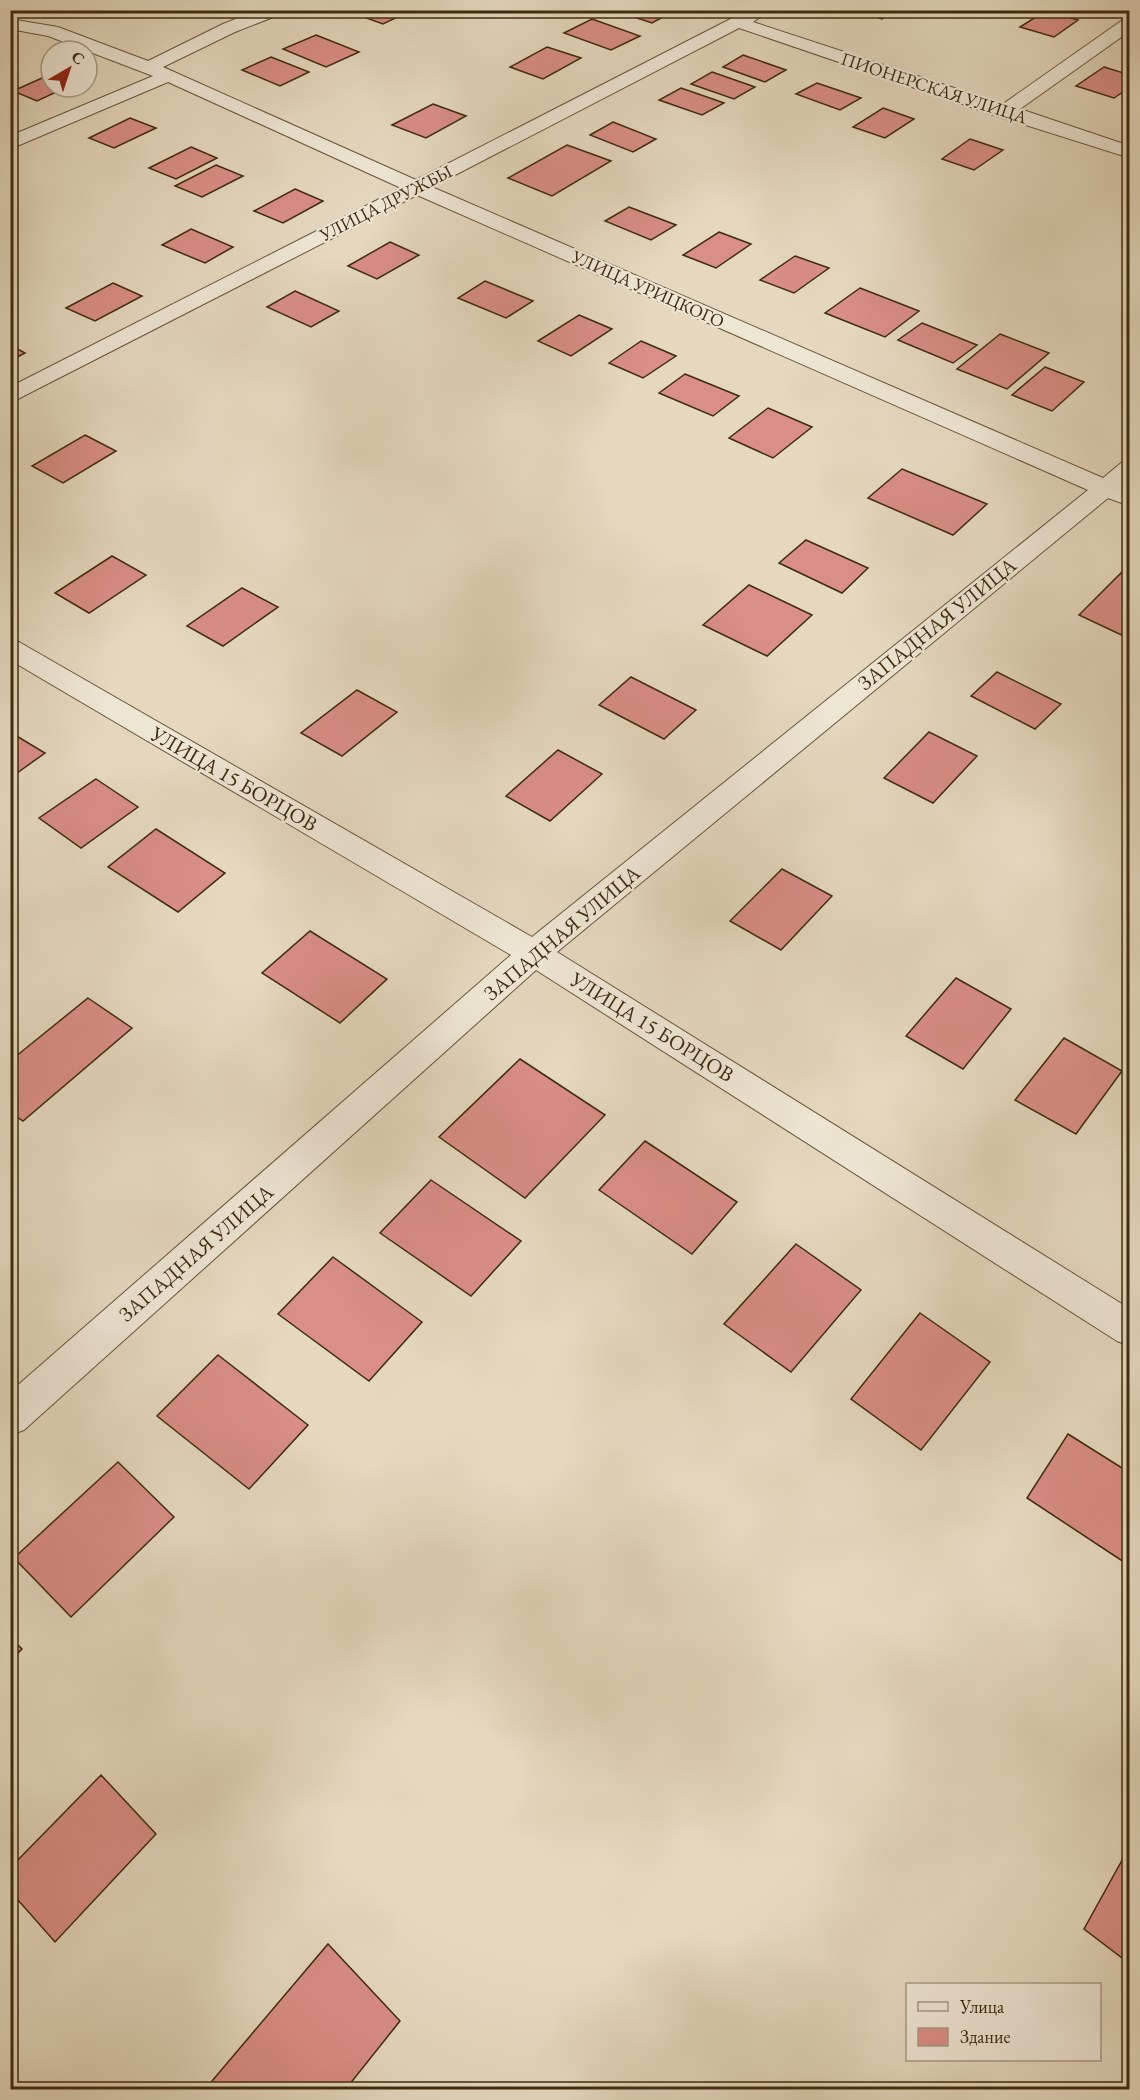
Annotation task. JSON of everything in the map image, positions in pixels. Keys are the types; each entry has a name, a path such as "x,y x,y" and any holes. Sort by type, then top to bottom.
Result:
{"street":[{"path":"149,67 228,19 275,10"},
{"name":"УЛИЦА ДРУЖБЫ","path":"10,396 762,10"},
{"name":"ПИОНЕРСКАЯ УЛИЦА","path":"740,23 1130,152"},
{"path":"1004,112 1130,23"},
{"name":"УЛИЦА УРИЦКОГО","path":"10,24 52,31 149,67 416,188 1117,494"},
{"path":"10,143 168,76"},
{"name":"ЗАПАДНАЯ УЛИЦА","path":"10,1416 534,954 1117,494 1130,468"},
{"name":"УЛИЦА 15 БОРЦОВ","path":"10,648 534,954 1130,1329"}],"building":[{"path":"363,10 412,10 383,24 355,14"},
{"path":"628,10 676,10 652,23 622,13"},
{"path":"854,10 896,10 882,19"},
{"path":"1045,11 1078,20 1054,37 1020,27"},
{"path":"592,19 640,36 611,50 564,33"},
{"path":"316,35 359,52 326,67 283,49"},
{"path":"547,47 581,58 543,79 510,67"},
{"path":"743,55 786,70 765,82 723,67"},
{"path":"271,57 309,72 280,86 242,70"},
{"path":"1104,67 1130,75 1130,87 1114,98 1076,86"},
{"path":"712,72 755,87 734,99 691,84"},
{"path":"39,79 39,99 41,99 37,101 13,91"},
{"path":"817,83 861,98 840,110 796,94"},
{"path":"681,88 724,103 702,115 659,100"},
{"path":"433,104 466,116 426,138 392,125"},
{"path":"883,108 914,119 885,138 853,127"},
{"path":"130,118 156,128 114,148 89,138"},
{"path":"613,122 656,139 633,152 590,135"},
{"path":"970,139 1003,150 974,170 942,159"},
{"path":"567,145 611,161 552,196 508,178"},
{"path":"191,147 217,158 176,179 149,168"},
{"path":"216,165 243,176 202,197 175,186"},
{"path":"295,189 323,201 283,223 254,211"},
{"path":"629,207 676,225 651,240 605,221"},
{"path":"191,229 233,247 205,263 162,245"},
{"path":"719,232 751,244 716,268 683,255"},
{"path":"390,242 419,255 377,279 348,266"},
{"path":"795,256 829,268 794,293 760,280"},
{"path":"485,281 533,301 506,318 458,298"},
{"path":"113,283 142,296 95,321 66,308"},
{"path":"860,288 919,311 885,337 825,313"},
{"path":"295,291 339,311 311,327 267,307"},
{"path":"579,315 612,329 571,356 538,341"},
{"path":"922,323 977,345 953,363 898,340"},
{"path":"1000,334 1049,353 1007,389 957,369"},
{"path":"641,341 676,356 643,378 609,363"},
{"path":"10,345 25,353 10,361"},
{"path":"1045,367 1084,382 1052,411 1012,395"},
{"path":"685,374 739,396 713,416 659,393"},
{"path":"768,408 812,427 773,458 729,438"},
{"path":"85,435 116,451 63,483 32,466"},
{"path":"902,469 987,504 953,535 868,498"},
{"path":"806,540 868,568 842,593 779,563"},
{"path":"112,556 146,575 89,613 55,593"},
{"path":"1123,571 1130,574 1130,639 1079,615"},
{"path":"749,585 812,615 767,656 703,625"},
{"path":"242,588 278,607 223,646 187,626"},
{"path":"997,672 1061,704 1035,729 971,696"},
{"path":"631,677 696,710 664,739 599,705"},
{"path":"357,690 397,712 342,756 301,733"},
{"path":"10,732 45,753 10,778"},
{"path":"929,732 977,756 933,803 884,778"},
{"path":"558,750 602,774 550,821 506,796"},
{"path":"96,779 138,807 81,848 39,818"},
{"path":"156,829 225,873 178,912 108,867"},
{"path":"782,869 832,896 781,950 730,921"},
{"path":"310,931 387,979 340,1023 262,973"},
{"path":"956,978 1011,1009 963,1069 906,1036"},
{"path":"88,998 132,1028 23,1121 10,1112 10,1061"},
{"path":"1064,1038 1122,1071 1076,1134 1015,1100"},
{"path":"520,1059 605,1115 525,1198 439,1137"},
{"path":"645,1141 737,1202 692,1254 599,1190"},
{"path":"431,1180 521,1241 471,1296 380,1233"},
{"path":"796,1244 861,1290 791,1372 724,1324"},
{"path":"333,1257 422,1322 369,1381 278,1314"},
{"path":"920,1313 990,1362 921,1450 851,1399"},
{"path":"218,1355 308,1425 249,1489 157,1416"},
{"path":"1068,1434 1130,1473 1130,1566 1027,1498"},
{"path":"118,1462 174,1517 71,1617 14,1558"},
{"path":"10,1637 22,1649 10,1661"},
{"path":"101,1775 156,1834 55,1942 10,1891 10,1868"},
{"path":"1130,1846 1130,1964 1084,1929"},
{"path":"328,1944 400,2021 345,2090 220,2090 212,2081"}]}
